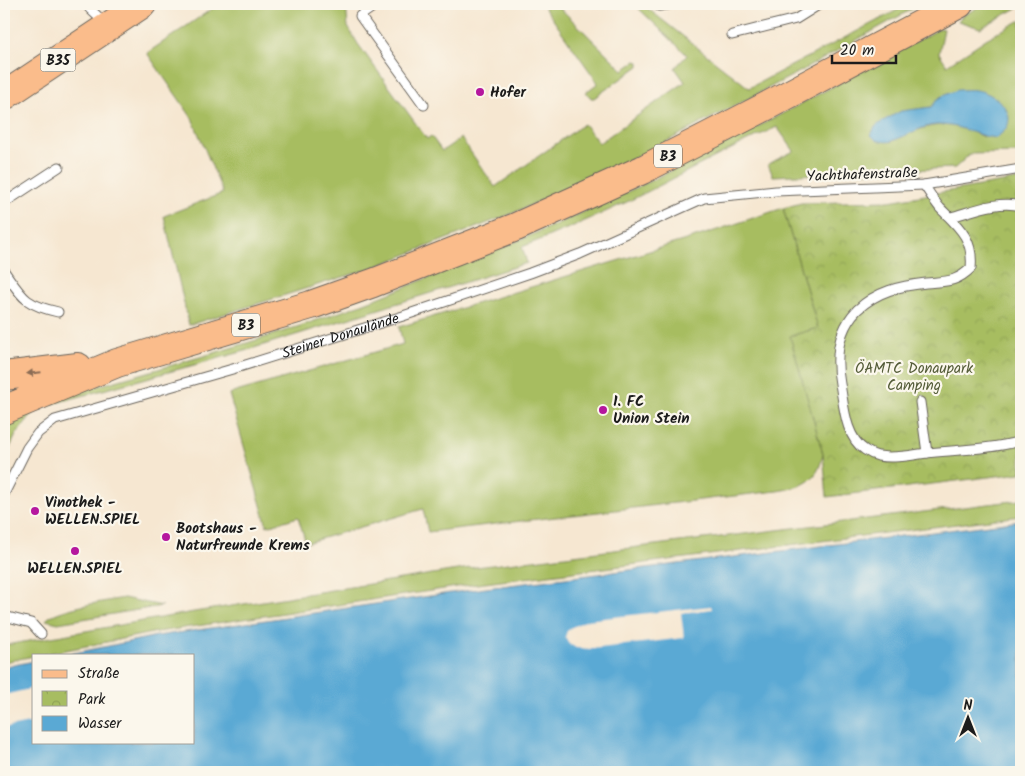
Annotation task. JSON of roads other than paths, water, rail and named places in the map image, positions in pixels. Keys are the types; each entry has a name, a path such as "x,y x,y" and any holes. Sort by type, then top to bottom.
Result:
{"main road":[{"name":"B35","path":"5,96 142,4"},
{"name":"B3","path":"4,410 117,363 311,305 516,227 642,170 959,4"},
{"name":"B3","path":"4,376 117,363"}],"lane":[{"path":"86,4 108,26"},
{"path":"377,4 360,16 424,106"},
{"path":"657,4 659,6 674,4"},
{"path":"732,35 796,19 820,4"},
{"path":"4,203 58,167"},
{"name":"Yachthafenstraße","path":"704,198 776,191 924,185 1021,169"},
{"path":"924,185 968,240 972,256 971,268 962,277 948,281 903,286 882,293 867,301 855,312 844,329 837,349 837,367 848,424 854,439 864,449 878,456 894,457 974,449 1021,441"},
{"name":"Steiner Donaulände","path":"4,494 27,448 38,433 55,420 289,352 530,273 580,254 704,198"},
{"path":"951,217 997,205 1012,204 1021,206"},
{"path":"4,271 22,297 37,307 58,312"},
{"path":"920,402 927,453"},
{"path":"4,616 31,623 41,634"}],"water":[{"path":"957,90 983,92 1002,104 1009,116 1004,131 996,138 953,126 936,125 924,127 889,142 876,140 871,135 875,127 901,111 931,107 940,97"},
{"path":"1021,521 1021,772 4,772 4,667 32,661 32,744 195,744 195,654 70,654 157,636 478,589"}],"place":[{"name":"Hofer","path":"480,92"},
{"name":"1. FC Union Stein","path":"603,410"},
{"name":"Vinothek - WELLEN.SPIEL","path":"35,511"},
{"name":"Bootshaus - Naturfreunde Krems","path":"166,537"},
{"name":"WELLEN.SPIEL","path":"75,551"}],"park label":[{"name":"ÖAMTC Donaupark Camping","path":"914,376"}]}
